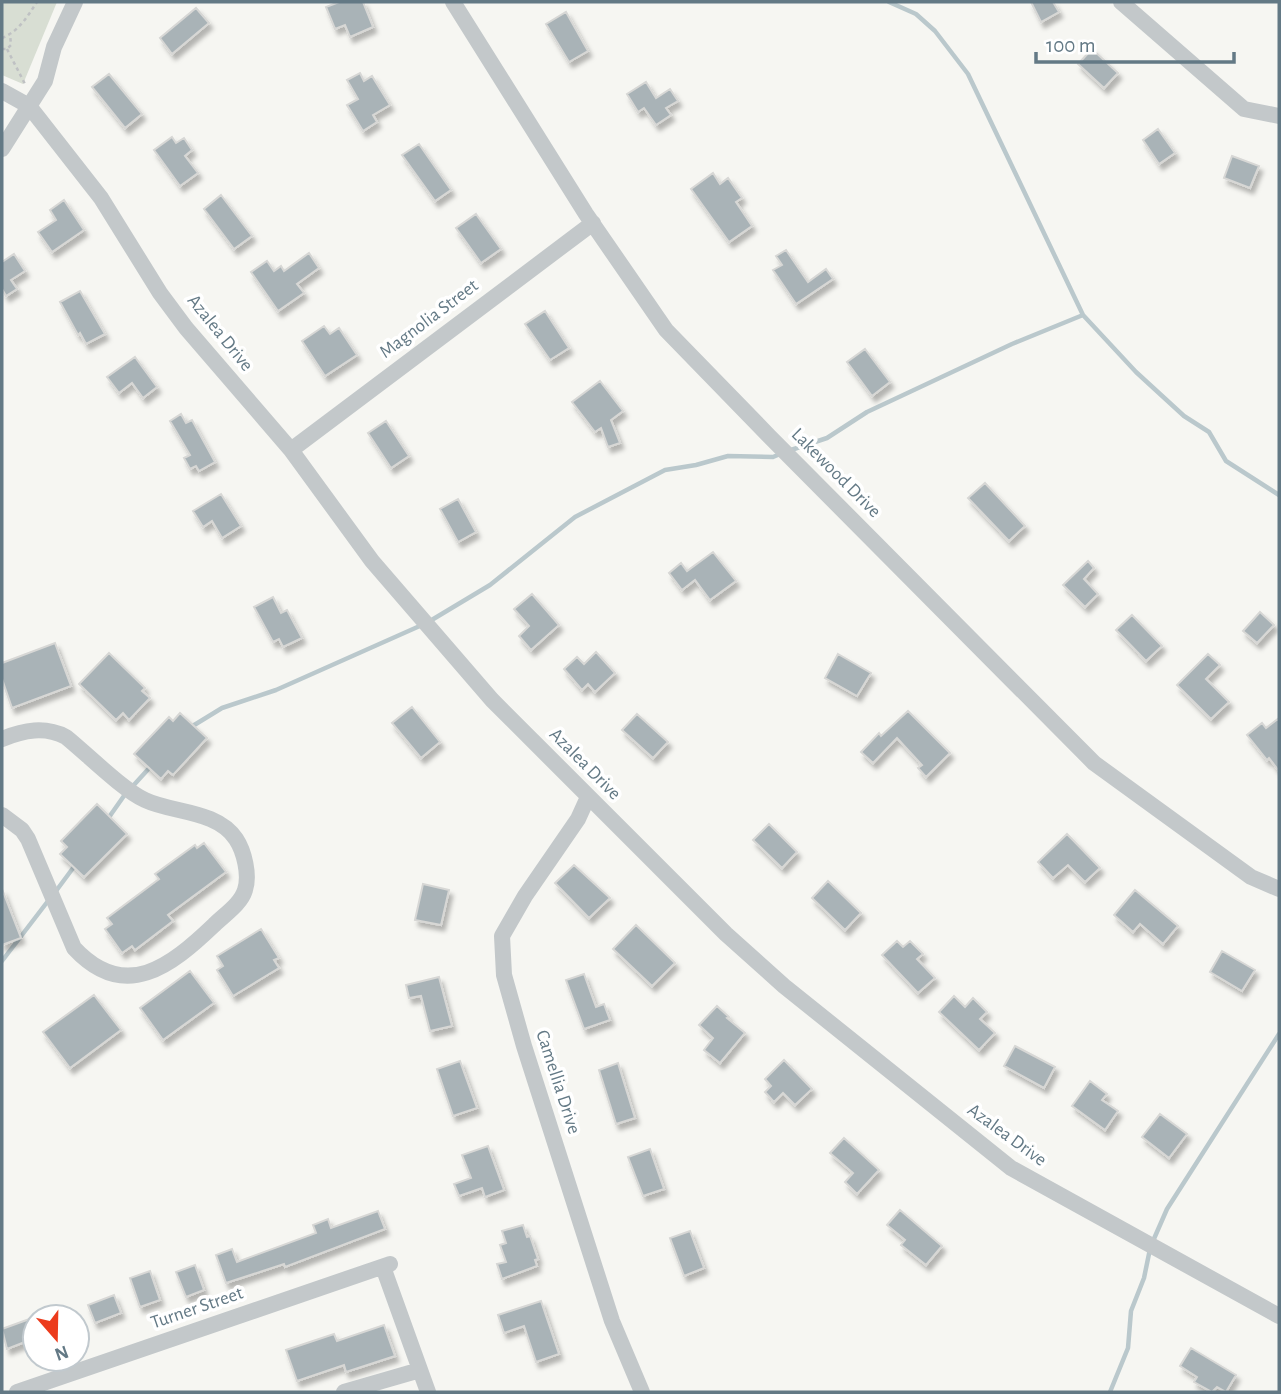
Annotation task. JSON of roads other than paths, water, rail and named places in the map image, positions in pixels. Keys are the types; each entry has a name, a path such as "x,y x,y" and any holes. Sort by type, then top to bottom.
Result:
{"street":[{"path":"2,149 45,81 54,47 75,2"},
{"name":"Lakewood Drive","path":"453,2 593,223 666,330 1094,763 1251,877 1279,890"},
{"path":"1121,2 1244,108 1279,116"},
{"name":"Azalea Drive","path":"2,90 34,99 101,198 160,293 186,328 291,450 372,561 492,700 726,934 783,986 1011,1168 1279,1316"},
{"name":"Magnolia Street","path":"291,450 593,223"},
{"path":"2,739 41,729 56,731 141,799 214,821 234,836 243,855 246,890 236,905 168,964 140,974 107,971 74,948 28,839 22,830 2,815"},
{"name":"Camellia Drive","path":"588,797 578,819 525,896 502,936 503,975 612,1321 642,1392"},
{"name":"Turner Street","path":"21,1392 387,1265 420,1370"},
{"path":"344,1392 377,1387 420,1370 428,1392"}],"waterway":[{"path":"889,2 916,14 935,31 968,74 1083,315 1136,372 1184,416 1209,432 1226,461 1279,495"},
{"path":"788,451 827,438 867,412 1012,344 1083,315"},
{"path":"430,621 490,585 575,517 665,470 728,456 773,457 780,454"},
{"path":"191,727 222,708 276,690 422,625"},
{"path":"132,787 152,765"},
{"path":"107,820 126,793"},
{"path":"56,891 76,864"},
{"path":"2,961 48,901"},
{"path":"1153,1241 1167,1209 1279,1034"},
{"path":"1110,1392 1128,1348 1131,1311 1144,1278 1150,1249"}]}
